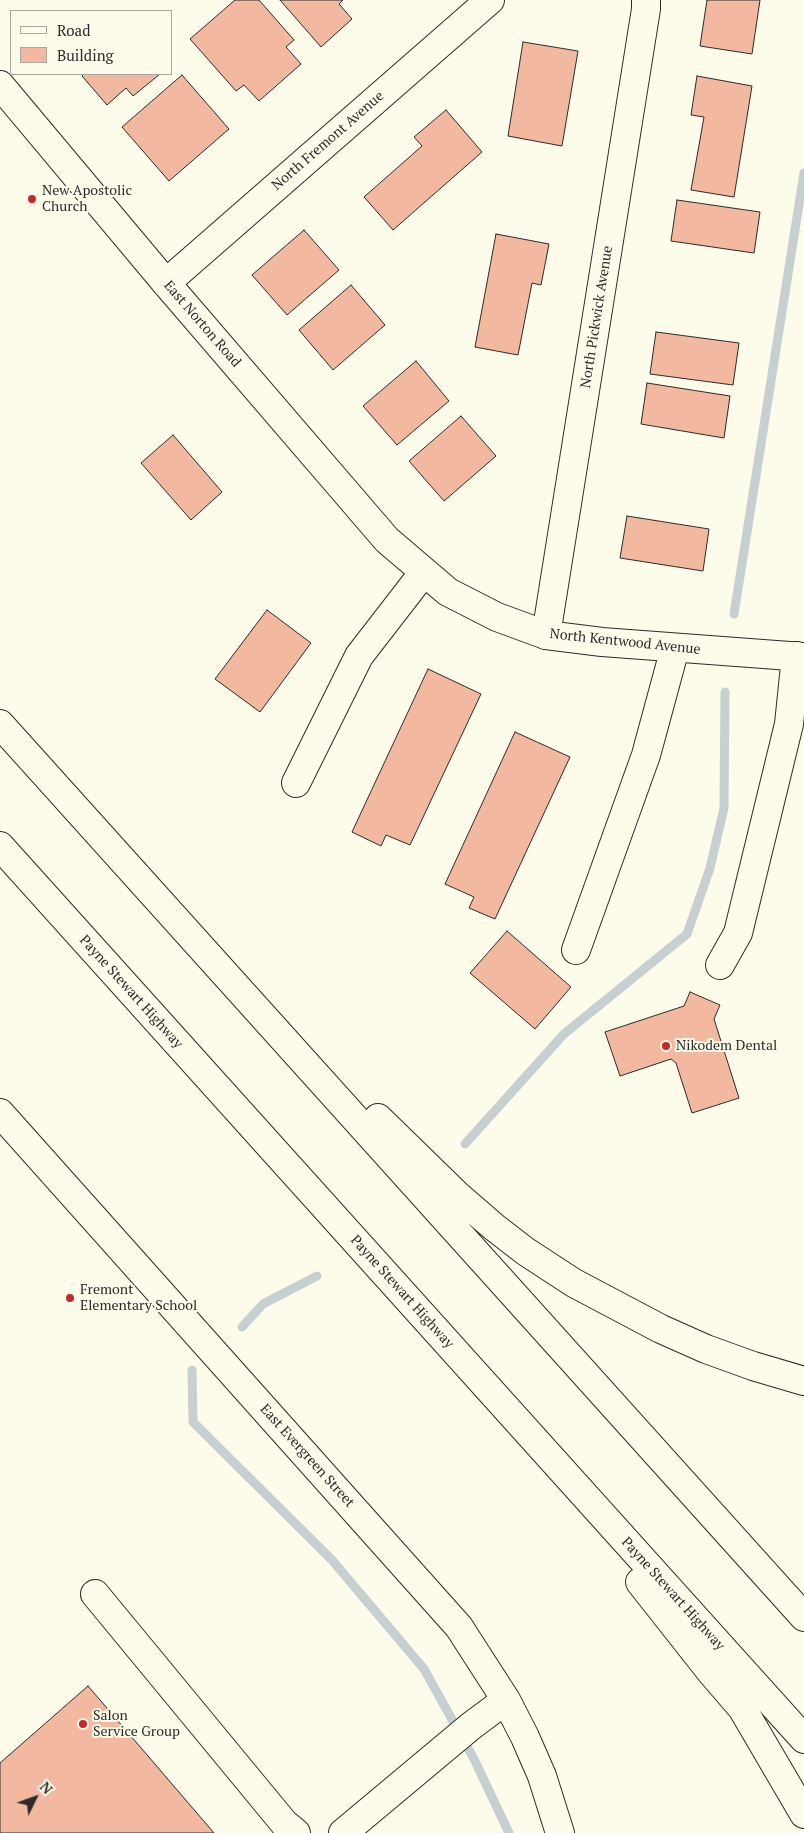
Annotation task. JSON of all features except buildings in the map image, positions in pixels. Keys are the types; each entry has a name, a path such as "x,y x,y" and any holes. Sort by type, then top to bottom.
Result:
{"main road":[{"name":"North Fremont Avenue","path":"166,283 490,0"},
{"name":"North Pickwick Avenue","path":"546,635 646,0"},
{"name":"East Norton Road","path":"0,85 166,283 387,540 416,565"},
{"name":"North Kentwood Avenue","path":"416,565 448,592 472,605 546,635 602,642 800,656"},
{"path":"296,783 359,656 416,565"},
{"path":"576,950 646,756 675,648"},
{"path":"720,965 738,933 743,914 789,724 800,656"},
{"path":"0,724 804,1617"},
{"name":"Payne Stewart Highway","path":"0,846 804,1739"},
{"path":"190,934 457,1195 525,1251 574,1283 661,1329 706,1349 804,1382"},
{"name":"East Evergreen Street","path":"0,1114 459,1627 506,1700 525,1737 542,1776 560,1833"},
{"path":"475,1373 705,1664 742,1708 804,1814"},
{"path":"95,1594 284,1823 296,1833"},
{"path":"343,1833 471,1726 506,1700"}],"waterway":[{"path":"734,614 804,173"},
{"path":"465,1144 564,1034 687,934 710,868 724,808 725,692"},
{"path":"242,1327 263,1304 317,1276"},
{"path":"192,1370 193,1422 332,1560 424,1669 474,1759 509,1833"}],"place":[{"name":"New Apostolic Church","path":"32,199"},
{"name":"Nikodem Dental","path":"666,1046"},
{"name":"Fremont Elementary School","path":"70,1298"},
{"name":"Salon Service Group","path":"83,1724"}]}
